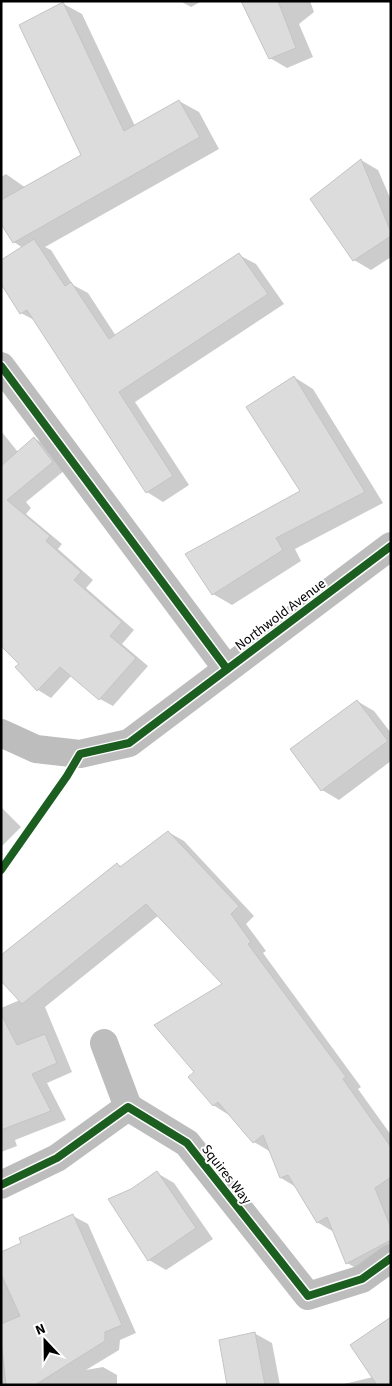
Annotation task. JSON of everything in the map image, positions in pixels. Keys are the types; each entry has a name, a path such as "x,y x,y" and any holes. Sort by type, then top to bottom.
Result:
{"street":[{"path":"1,366 227,670"},
{"name":"Northwold Avenue","path":"1,733 36,749 80,754 129,743 391,546"},
{"path":"1,1185 57,1158 128,1107 104,1043"},
{"name":"Squires Way","path":"128,1107 187,1143 308,1296 362,1279 391,1258"}],"building":[{"path":"241,1 278,1 296,48 269,59"},
{"path":"63,2 124,131 179,100 200,137 13,243 1,224 1,200 81,155 19,25"},
{"path":"361,159 391,236 353,261 310,199"},
{"path":"34,239 65,286 71,282 109,339 239,253 268,294 119,392 173,476 146,493 27,310 20,314 1,284 1,260"},
{"path":"294,376 365,492 276,538 283,550 212,595 185,554 300,491 246,407"},
{"path":"34,437 53,462 7,500 50,536 46,541 81,572 74,580 122,622 110,636 136,658 99,700 60,667 37,691 15,667 19,664 1,646 1,466"},
{"path":"357,700 388,741 321,791 290,749"},
{"path":"168,831 239,906 231,914 251,942 248,944 346,1077 343,1079 391,1147 391,1177 375,1188 391,1228 391,1240 346,1264 327,1217 317,1223 288,1175 280,1178 263,1135 253,1143 218,1102 213,1106 188,1077 194,1072 154,1025 222,984 146,904 22,1004 1,981 1,955 117,863 120,867"},
{"path":"1,1014 17,1045 45,1034 57,1063 32,1074 51,1111 1,1130"},
{"path":"157,1171 196,1228 148,1261 108,1199 131,1189"},
{"path":"73,1214 122,1325 105,1332 105,1341 35,1385 6,1385 1,1324 20,1316 1,1274 1,1252 21,1243 19,1238"},
{"path":"391,1317 391,1385 377,1385 350,1345"},
{"path":"255,1332 265,1385 227,1385 219,1340"}],"cycle path":[{"path":"1,366 227,669"},
{"path":"1,870 67,776 80,754 129,743 391,546"},
{"path":"1,1185 57,1158 128,1107 187,1143 308,1296 362,1279 391,1258"}]}
